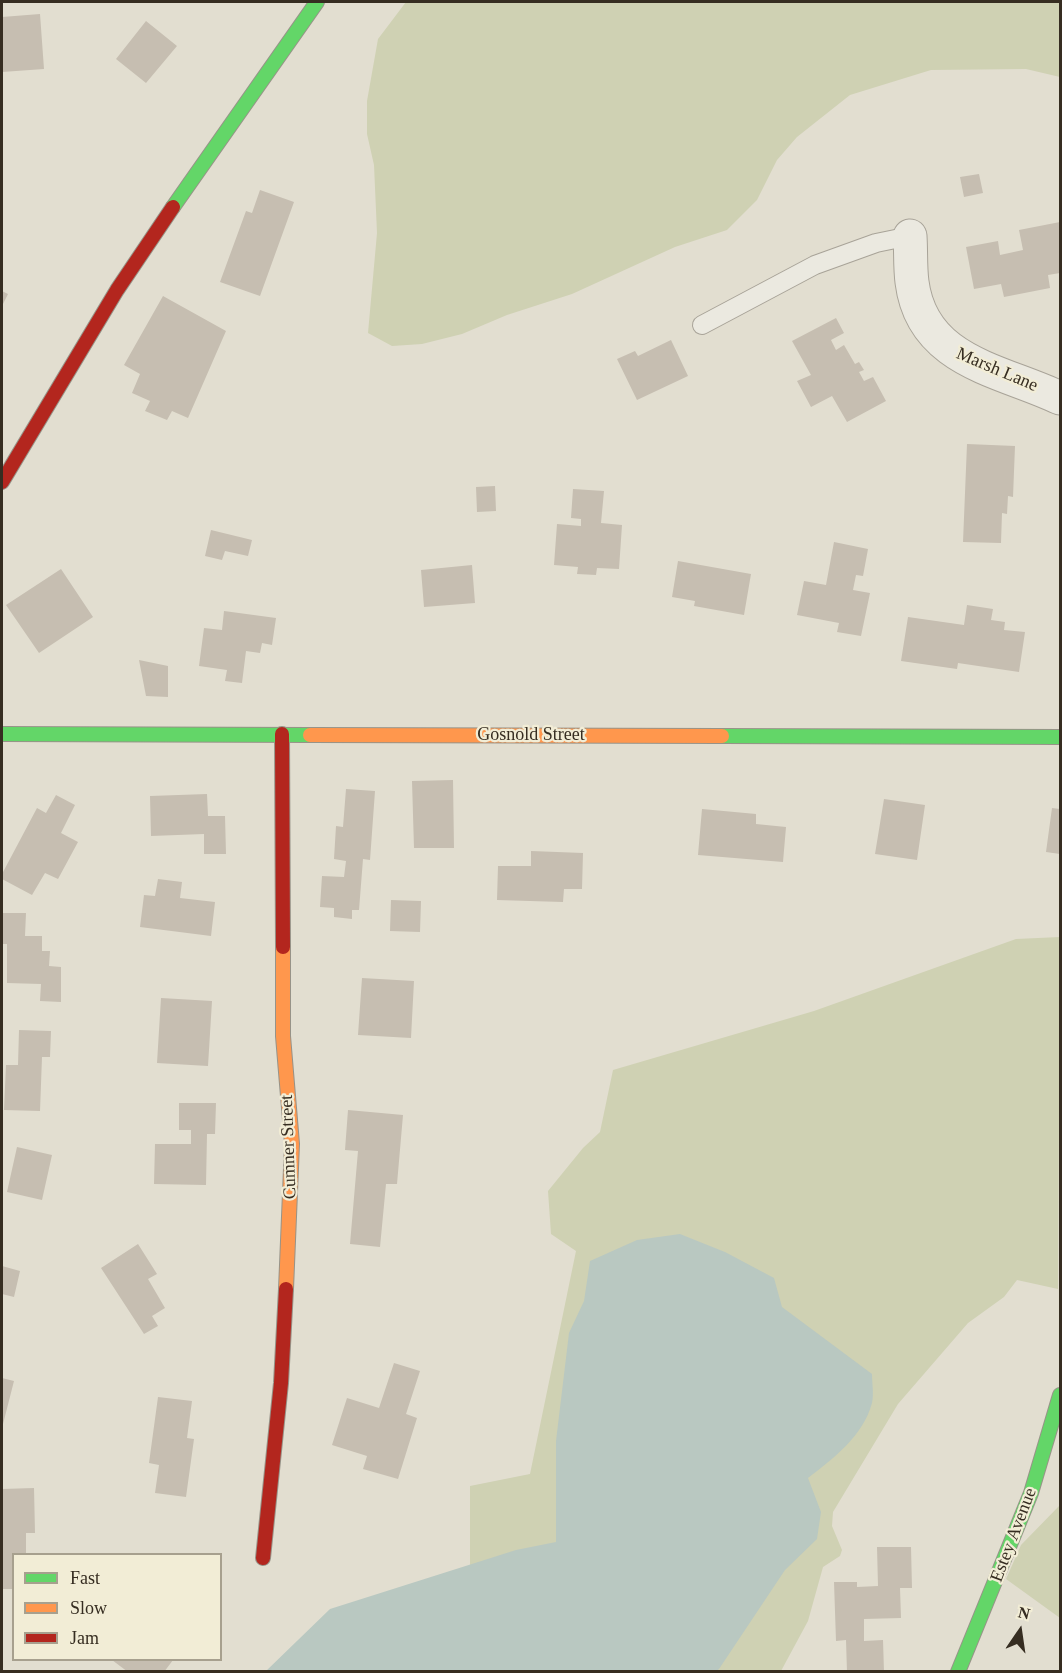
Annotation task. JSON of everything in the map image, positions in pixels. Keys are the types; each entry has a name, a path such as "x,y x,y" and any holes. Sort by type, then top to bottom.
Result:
{"street":[{"path":"2,482 117,290 175,203 317,2"},
{"name":"Marsh Lane","path":"910,236 912,284 926,322 938,341 951,352 996,373 1060,398"},
{"name":"Gosnold Street","path":"2,734 1060,737"},
{"name":"Cumner Street","path":"263,1558 281,1383 291,1195 292,1144 283,1036 282,734"},
{"name":"Estey Avenue","path":"958,1671 1031,1493 1060,1395"}],"lane":[{"path":"702,325 815,265 876,243 910,236"}],"green space":[{"path":"406,2 1060,2 1060,77 1026,69 931,70 850,95 797,137 777,160 757,200 727,230 675,247 572,294 507,315 462,334 422,344 392,346 368,333 377,233 374,165 367,134 367,101 378,39"},
{"path":"1060,937 1058,1289 1017,1280 1004,1297 968,1323 898,1404 833,1512 832,1526 842,1550 840,1556 823,1567 808,1621 781,1671 470,1672 470,1486 530,1474 576,1251 551,1234 548,1191 583,1148 600,1132 613,1070 814,1011 1016,939"},
{"path":"1060,1505 1060,1618 1006,1579 1021,1545"}],"shaded area":[{"path":"680,1234 725,1252 774,1278 782,1307 872,1374 872,1403 862,1426 837,1454 808,1478 821,1512 817,1539 785,1570 719,1669 715,1672 266,1671 330,1609 516,1550 556,1542 556,1441 569,1333 584,1301 590,1261 637,1240"}],"building":[{"path":"40,14 44,69 2,72 2,17"},
{"path":"146,21 177,46 146,83 116,59"},
{"path":"979,174 983,193 964,197 960,177"},
{"path":"260,190 294,202 260,296 220,282 246,211 252,213"},
{"path":"1060,222 1060,273 1048,275 1050,288 1004,297 1001,284 974,289 966,247 998,241 1000,255 1023,250 1019,230"},
{"path":"2,291 8,294 2,306"},
{"path":"163,296 226,331 188,418 172,411 167,420 145,411 150,401 132,393 140,374 124,365"},
{"path":"836,318 844,333 831,340 836,350 844,345 855,364 859,362 864,370 859,372 864,381 873,377 886,401 847,422 832,396 811,407 797,381 811,375 792,341"},
{"path":"671,340 688,376 637,400 617,359 635,351 638,356"},
{"path":"967,444 1015,446 1013,497 1008,496 1007,514 1002,513 1001,543 963,542"},
{"path":"495,486 496,511 477,512 476,487"},
{"path":"573,489 604,491 601,523 622,525 619,569 597,568 596,575 577,574 578,567 554,565 557,524 581,526 581,519 571,518"},
{"path":"211,530 252,540 248,556 225,551 222,560 205,556"},
{"path":"834,542 868,549 863,576 856,575 853,590 870,593 861,636 837,632 839,623 797,615 804,581 826,585"},
{"path":"678,561 751,574 744,615 694,606 695,601 672,597"},
{"path":"472,565 475,603 424,607 421,570"},
{"path":"61,569 93,617 39,653 6,605"},
{"path":"967,605 993,609 991,620 1005,622 1004,630 1025,632 1019,672 958,663 957,669 901,661 908,617 964,625"},
{"path":"224,611 276,618 272,645 262,643 260,653 246,651 242,683 225,681 227,670 199,666 204,628 222,630"},
{"path":"139,660 168,666 168,697 146,696"},
{"path":"453,780 454,848 414,848 412,781"},
{"path":"346,789 375,791 370,860 363,859 359,910 352,910 352,919 334,917 334,908 320,907 322,876 344,877 346,861 334,859 336,826 343,827"},
{"path":"207,794 208,816 225,816 226,854 204,854 204,834 151,836 150,796"},
{"path":"56,795 75,805 61,833 78,842 58,879 45,873 32,895 2,879 2,874 37,808 46,813"},
{"path":"884,799 925,805 917,860 875,854"},
{"path":"1052,808 1060,809 1060,854 1046,852"},
{"path":"702,809 756,814 756,824 786,827 783,862 698,855"},
{"path":"531,851 583,853 582,889 564,889 563,902 497,900 498,866 531,866"},
{"path":"158,879 182,882 180,898 215,902 211,936 140,927 144,895 155,896"},
{"path":"391,900 421,901 420,932 390,931"},
{"path":"2,913 26,913 25,936 42,936 42,951 50,951 49,966 61,967 61,1002 40,1001 41,984 7,983 7,944 2,944"},
{"path":"362,978 414,981 411,1038 358,1035"},
{"path":"161,998 212,1001 208,1066 157,1063"},
{"path":"19,1030 51,1031 50,1057 42,1057 40,1111 4,1110 6,1065 18,1065"},
{"path":"179,1103 216,1103 215,1134 207,1134 206,1185 154,1184 155,1144 191,1144 191,1130 179,1130"},
{"path":"348,1110 403,1115 397,1184 386,1184 380,1247 350,1244 358,1151 345,1150"},
{"path":"17,1147 52,1155 42,1200 7,1192"},
{"path":"138,1244 157,1274 148,1279 165,1308 152,1316 158,1326 144,1334 101,1268"},
{"path":"2,1266 20,1271 14,1297 2,1294"},
{"path":"394,1363 420,1371 406,1414 417,1418 398,1479 363,1469 367,1456 332,1445 347,1398 379,1408"},
{"path":"2,1378 14,1381 2,1428"},
{"path":"158,1397 192,1401 187,1438 194,1439 186,1497 155,1493 159,1465 149,1463"},
{"path":"34,1488 35,1533 26,1533 26,1553 12,1553 12,1589 2,1589 2,1489"},
{"path":"877,1547 911,1547 912,1588 900,1588 901,1618 864,1619 864,1641 883,1640 884,1672 847,1672 846,1640 836,1641 834,1582 857,1582 857,1587 878,1586"},
{"path":"113,1661 172,1661 164,1672 128,1672"}],"traffic: fast":[{"path":"173,207 317,2"},
{"path":"2,734 310,735"},
{"path":"722,736 1060,737"},
{"path":"958,1672 1031,1493 1060,1395"}],"traffic: slow":[{"path":"310,735 722,736"},
{"path":"283,947 283,1036 292,1144 286,1289"}],"traffic: jam":[{"path":"2,482 117,290 173,207"},
{"path":"282,734 283,947"},
{"path":"263,1558 281,1383 286,1289"}]}
